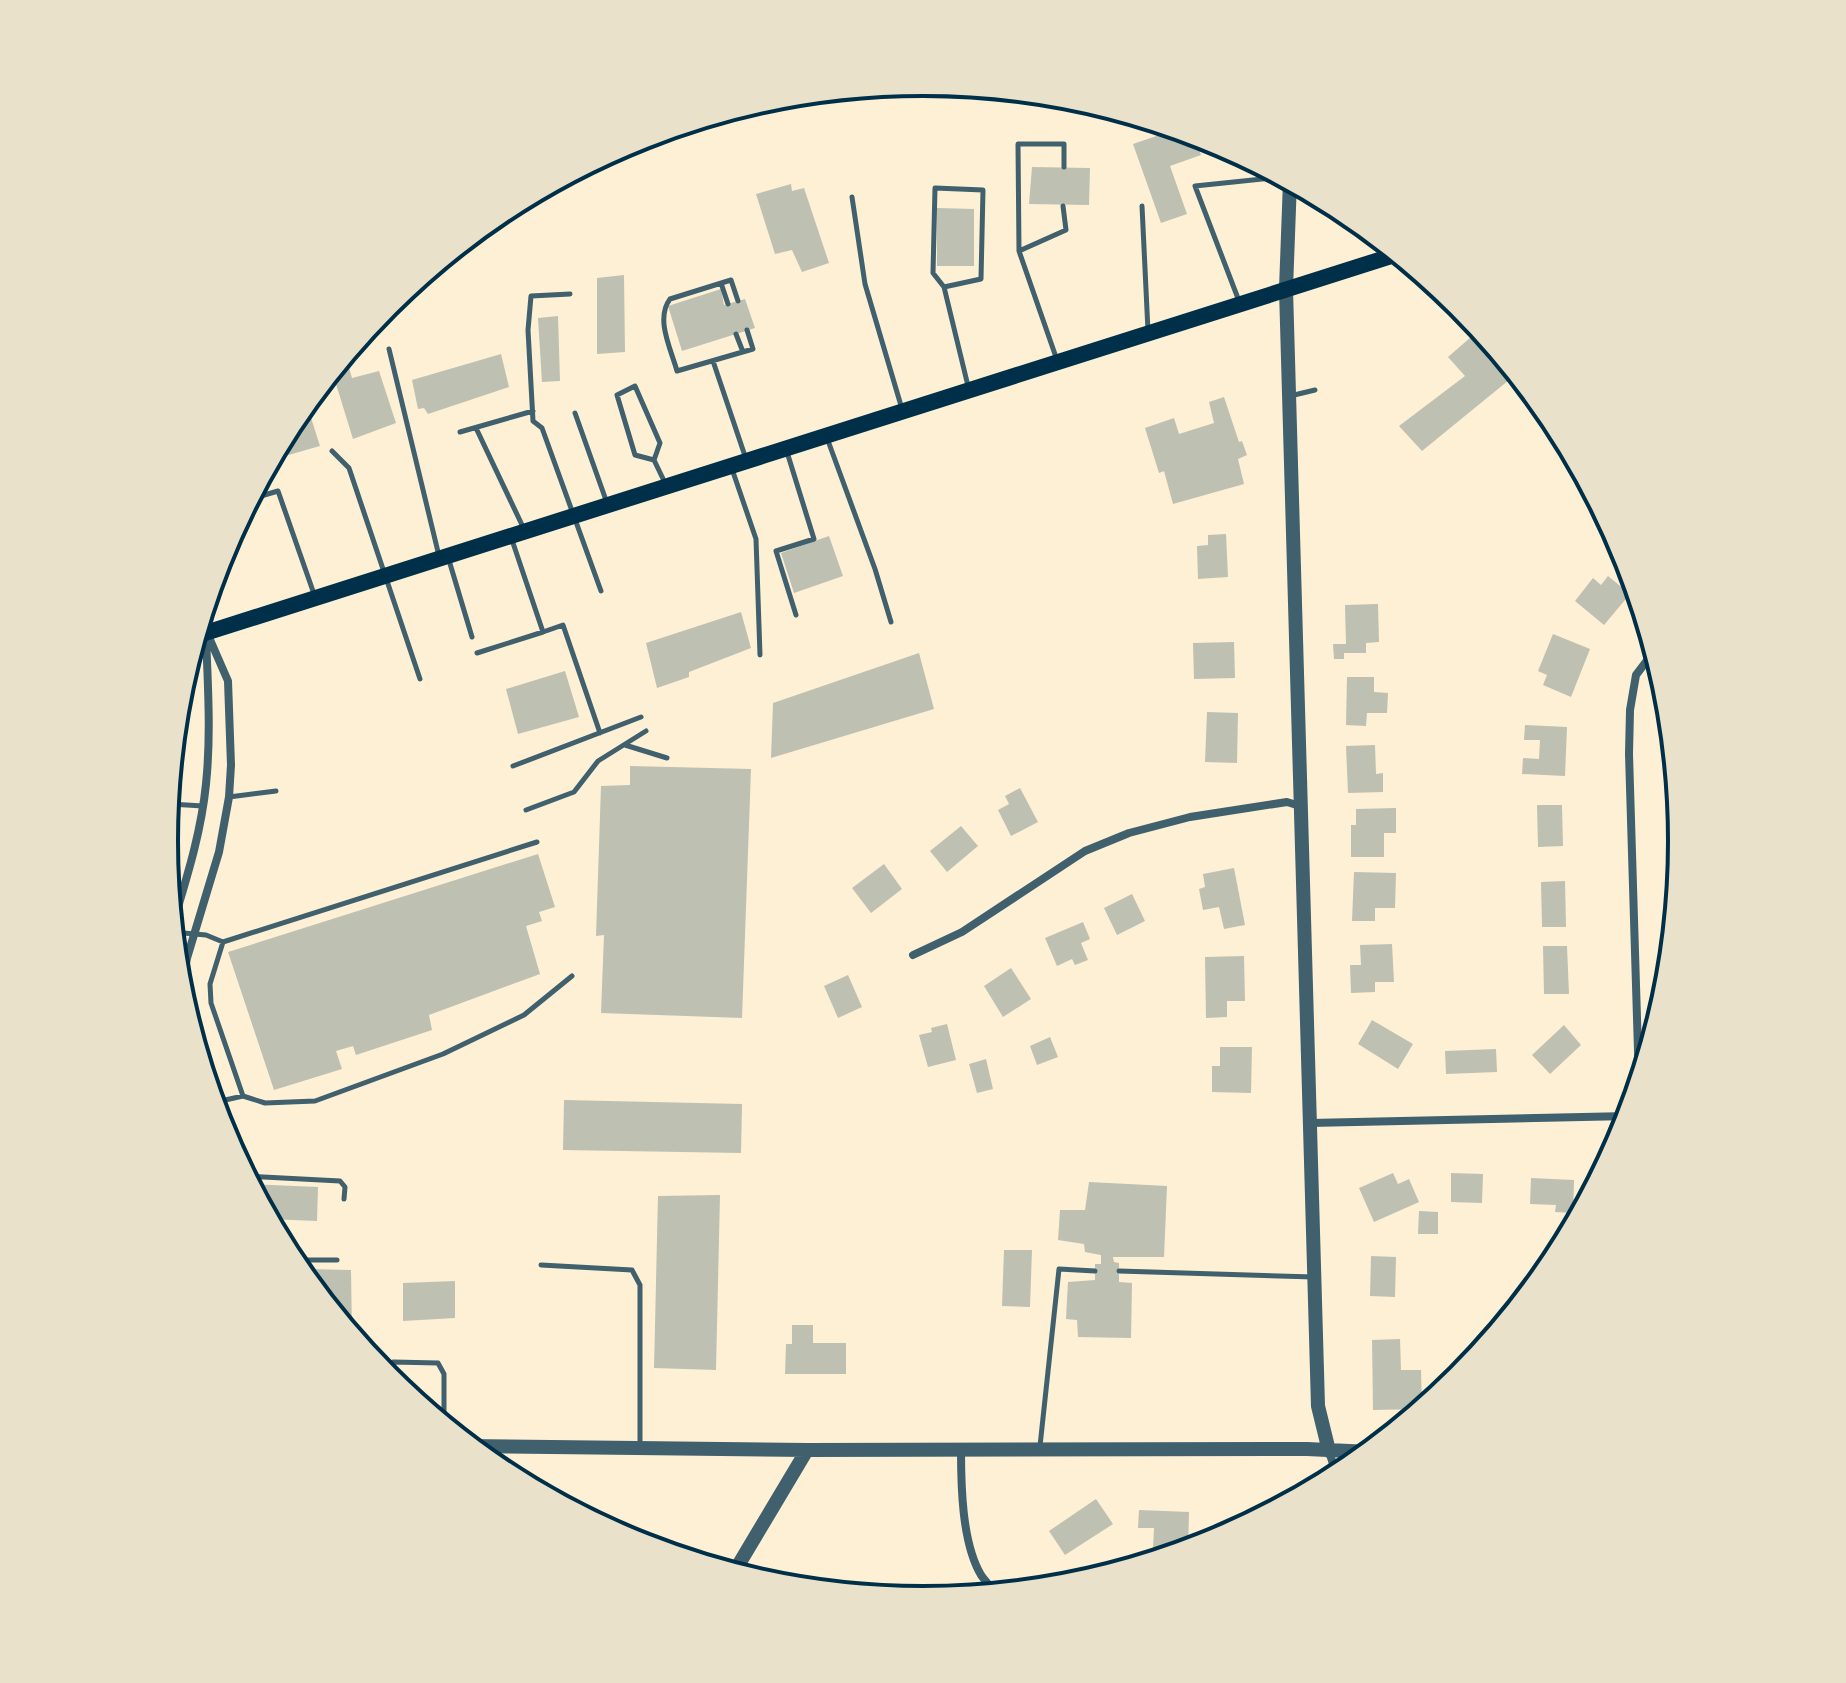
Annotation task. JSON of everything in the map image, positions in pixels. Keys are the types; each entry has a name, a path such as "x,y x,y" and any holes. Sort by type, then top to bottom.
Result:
{"main road":[{"path":"210,626 517,533 1386,258"}],"street":[{"path":"1290,193 1286,289 1318,1406 1333,1464"},
{"path":"188,962 219,852 229,797 232,741 228,681 206,639"},
{"path":"180,901 203,806 209,717 203,650"},
{"path":"1638,1050 1630,710 1636,675 1646,662"},
{"path":"913,955 962,932 1085,851 1129,833 1190,817 1287,802 1300,806"},
{"path":"1310,1123 1616,1116"},
{"path":"488,1446 1351,1452"},
{"path":"739,1564 807,1450"},
{"path":"961,1450 967,1528 981,1575 988,1584"}],"lane":[{"path":"1058,361 1019,251 1018,144 1064,144 1064,167"},
{"path":"1240,303 1195,186 1264,179"},
{"path":"944,287 981,279 983,190 935,188 933,273 944,287 969,389"},
{"path":"852,197 865,284 902,410"},
{"path":"1019,251 1066,230 1063,206"},
{"path":"1142,206 1148,332"},
{"path":"738,301 731,280 670,299 665,305 662,320 677,371 753,349 747,330"},
{"path":"721,283 728,304"},
{"path":"570,294 531,296 528,330 533,421 542,428 601,591"},
{"path":"736,334 743,352"},
{"path":"389,349 443,556 472,637"},
{"path":"713,361 756,539 760,655"},
{"path":"654,460 635,455 617,395 635,386 660,443 654,460 666,485"},
{"path":"1289,396 1315,390"},
{"path":"460,432 533,411"},
{"path":"575,413 607,504"},
{"path":"476,428 517,533 543,632"},
{"path":"826,434 891,622"},
{"path":"785,447 814,539 776,551 796,615"},
{"path":"332,451 349,468 420,679"},
{"path":"263,495 278,491 314,596"},
{"path":"477,653 563,625 600,733"},
{"path":"513,766 641,717"},
{"path":"526,810 574,792 598,761 646,731"},
{"path":"624,745 667,758"},
{"path":"229,797 276,791"},
{"path":"179,805 203,806"},
{"path":"183,933 206,935 223,942 537,842"},
{"path":"223,942 210,984 211,1003 243,1096"},
{"path":"224,1100 243,1096 265,1103 315,1101 443,1054 524,1015 572,976"},
{"path":"257,1177 340,1181 345,1187 344,1199"},
{"path":"306,1260 337,1260"},
{"path":"541,1265 632,1270 640,1285 640,1448"},
{"path":"1040,1450 1059,1269 1095,1271"},
{"path":"1119,1271 1314,1277"},
{"path":"391,1364 438,1363 444,1374 444,1413"}],"building":[{"path":"1160,135 1199,150 1201,155 1170,166 1187,214 1161,223 1133,144"},
{"path":"1032,167 1090,168 1089,205 1029,204"},
{"path":"791,184 792,191 804,188 829,263 802,272 792,250 775,254 756,194"},
{"path":"937,208 974,209 974,266 937,266"},
{"path":"624,275 625,352 597,354 597,278"},
{"path":"721,289 724,305 745,299 755,328 682,351 668,306"},
{"path":"558,316 560,381 542,382 538,318"},
{"path":"1471,337 1508,381 1422,451 1399,426 1465,376 1448,357"},
{"path":"501,354 509,387 428,414 424,408 418,409 412,380"},
{"path":"349,367 352,378 379,371 396,423 353,439 336,383"},
{"path":"1224,397 1239,442 1242,441 1247,455 1238,459 1244,484 1173,504 1164,471 1159,473 1145,428 1174,418 1179,434 1214,423 1209,402"},
{"path":"311,417 320,446 285,456"},
{"path":"1226,534 1228,577 1198,579 1197,546 1208,545 1208,535"},
{"path":"829,536 843,576 794,593 781,553"},
{"path":"1608,576 1624,589 1627,597 1604,625 1575,601 1593,578 1601,585"},
{"path":"1378,604 1379,642 1366,643 1366,653 1344,653 1344,659 1334,659 1333,644 1346,644 1345,605"},
{"path":"741,612 751,648 689,672 689,677 657,688 646,643"},
{"path":"1553,634 1590,649 1571,697 1543,685 1547,675 1538,671"},
{"path":"1234,642 1235,678 1194,679 1193,643"},
{"path":"919,653 934,709 771,758 773,703"},
{"path":"565,671 579,717 518,734 506,689"},
{"path":"1347,677 1374,677 1374,692 1388,693 1387,713 1367,713 1366,726 1346,725"},
{"path":"1207,712 1238,713 1237,763 1205,762"},
{"path":"1525,725 1567,727 1565,776 1522,774 1523,758 1539,759 1540,740 1524,740"},
{"path":"1375,745 1376,774 1383,773 1383,792 1348,793 1346,746"},
{"path":"630,766 751,769 742,1018 601,1013 604,935 596,936 601,786 630,785"},
{"path":"1020,788 1038,822 1011,836 998,810 1009,804 1005,796"},
{"path":"1537,805 1562,805 1563,846 1538,847"},
{"path":"1396,808 1396,833 1384,833 1384,857 1351,857 1351,825 1356,825 1356,809"},
{"path":"961,826 978,846 947,872 930,851"},
{"path":"538,854 555,907 539,912 542,921 526,926 540,974 429,1015 432,1030 356,1055 353,1046 336,1051 342,1069 274,1090 228,952"},
{"path":"884,864 902,889 871,913 852,888"},
{"path":"1234,868 1245,925 1224,929 1219,907 1203,910 1199,889 1205,887 1203,874"},
{"path":"1354,872 1396,873 1395,908 1375,908 1375,921 1352,921"},
{"path":"1565,881 1566,927 1542,927 1541,882"},
{"path":"1132,894 1145,921 1117,935 1104,908"},
{"path":"1083,922 1090,939 1081,943 1088,960 1075,965 1072,959 1057,966 1045,938"},
{"path":"1392,944 1394,982 1375,982 1375,992 1351,993 1350,965 1361,965 1360,945"},
{"path":"1543,946 1567,946 1569,994 1544,994"},
{"path":"1244,956 1245,1001 1227,1001 1227,1017 1206,1018 1205,957"},
{"path":"1011,968 1031,999 1003,1017 984,986"},
{"path":"848,975 862,1007 838,1018 824,986"},
{"path":"1372,1020 1413,1044 1398,1069 1358,1044"},
{"path":"947,1024 956,1060 928,1067 919,1035"},
{"path":"1564,1025 1581,1045 1550,1074 1532,1055"},
{"path":"1050,1037 1058,1057 1037,1065 1030,1046"},
{"path":"1220,1047 1252,1047 1251,1093 1212,1092 1212,1066 1220,1066"},
{"path":"1496,1049 1497,1072 1446,1074 1445,1051"},
{"path":"986,1059 993,1089 977,1093 969,1064"},
{"path":"564,1100 742,1104 741,1153 563,1150"},
{"path":"1393,1173 1398,1184 1409,1179 1419,1202 1374,1222 1359,1188"},
{"path":"1451,1173 1483,1174 1482,1203 1451,1202"},
{"path":"1531,1178 1574,1180 1573,1206 1570,1213 1555,1212 1556,1205 1530,1204"},
{"path":"1089,1182 1167,1186 1164,1257 1113,1257 1114,1262 1119,1263 1119,1282 1132,1283 1131,1338 1078,1337 1077,1320 1066,1319 1068,1282 1095,1280 1095,1264 1101,1264 1101,1255 1085,1252 1084,1244 1058,1240 1060,1210 1085,1210"},
{"path":"261,1185 318,1187 317,1221 280,1220"},
{"path":"720,1195 716,1370 654,1368 658,1196"},
{"path":"1419,1211 1438,1212 1438,1234 1418,1234"},
{"path":"1004,1250 1032,1250 1030,1307 1002,1306"},
{"path":"1371,1256 1396,1257 1395,1297 1370,1296"},
{"path":"313,1269 351,1270 352,1319"},
{"path":"455,1281 455,1318 403,1321 403,1283"},
{"path":"792,1325 813,1325 813,1343 846,1343 846,1374 785,1374 786,1344 792,1344"},
{"path":"1400,1339 1401,1370 1421,1370 1422,1396 1406,1409 1373,1410 1372,1340"},
{"path":"1096,1499 1113,1524 1065,1555 1049,1531"},
{"path":"1139,1510 1189,1512 1188,1537 1156,1549 1153,1549 1154,1528 1138,1528"}]}
